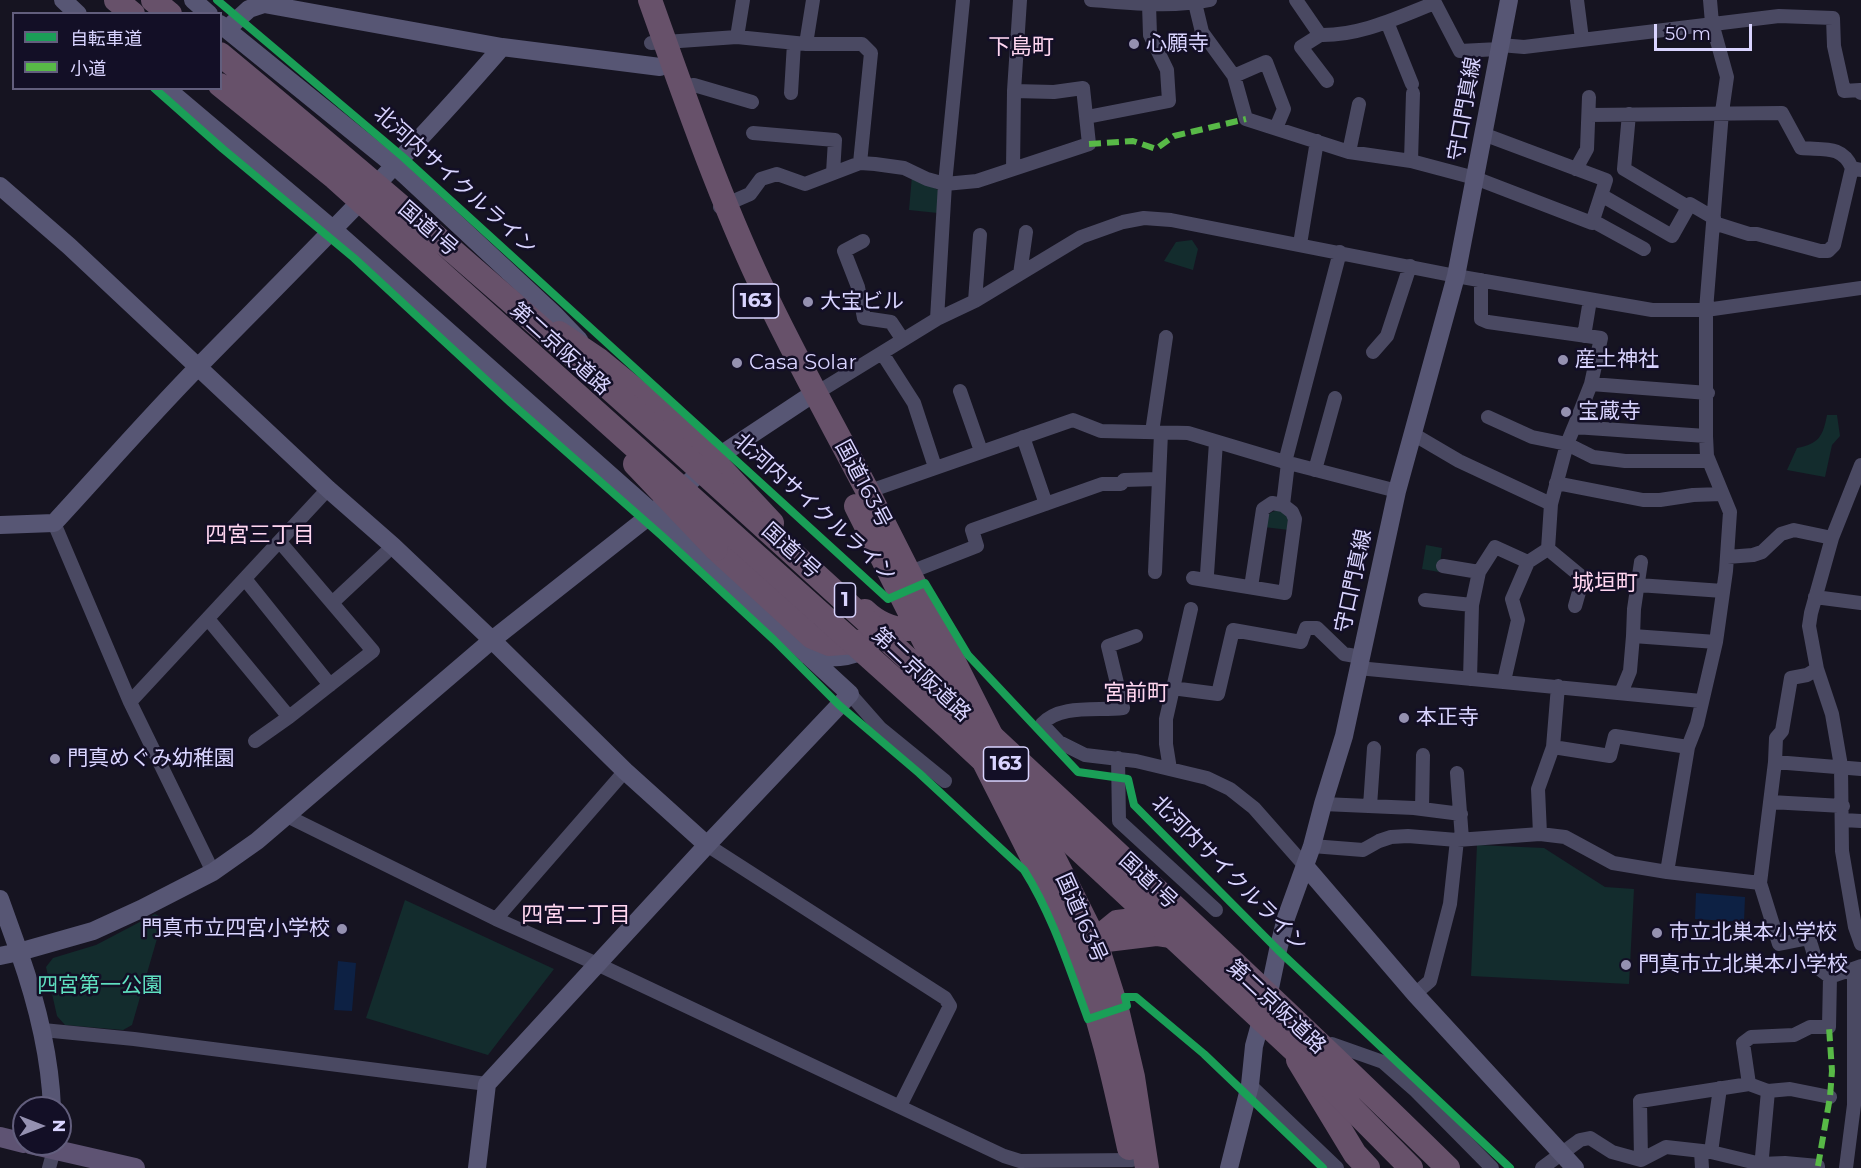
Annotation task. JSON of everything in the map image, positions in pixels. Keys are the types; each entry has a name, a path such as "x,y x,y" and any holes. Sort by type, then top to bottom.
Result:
{"highway":[{"path":"111,0 125,12"},
{"path":"116,0 131,12"},
{"path":"151,0 164,12"},
{"path":"151,0 168,12"},
{"name":"国道163号","path":"636,0 681,87 720,207 750,289 810,397 926,626 1035,862 1084,943 1109,1056 1137,1166"},
{"name":"国道163号","path":"650,0 660,67 720,207"},
{"name":"国道1号","path":"222,58 349,160 517,305 828,584 1308,1031 1448,1168"},
{"name":"第二京阪道路","path":"222,58 506,300 825,587 1313,1041 1442,1168"},
{"name":"国道1号","path":"222,89 351,196 501,330 577,404 804,603 1088,860 1290,1053 1404,1168"},
{"name":"第二京阪道路","path":"222,89 344,185 937,717 1286,1042 1410,1168"},
{"path":"349,160 421,215 562,335 599,360 687,432 776,527 873,619 897,630 926,626"},
{"path":"577,404 716,549 812,637 829,644 882,640 926,626"},
{"name":"国道163号","path":"860,494 908,573 926,626"},
{"path":"1084,943 1156,934 1181,937 1304,1021 1332,1044 1455,1168"},
{"path":"1268,998 1355,1154 1368,1168"}],"main road":[{"path":"65,1156 135,1168"}],"street":[{"path":"63,0 76,12"},
{"path":"193,0 207,12"},
{"path":"737,37 743,0"},
{"path":"791,93 800,43 813,0"},
{"path":"937,319 945,184 963,0"},
{"path":"1013,169 1014,91 1020,0"},
{"path":"1091,0 1146,3 1195,3 1210,0"},
{"path":"1296,0 1320,35"},
{"name":"守口門真線","path":"1229,1168 1250,1085 1254,1046 1268,998 1286,918 1306,867 1344,736 1397,491 1456,276 1509,0"},
{"path":"1577,0 1582,39"},
{"path":"1667,872 1688,747 1697,724 1716,642 1727,557 1730,512 1709,461 1706,436 1708,393 1706,310 1722,112 1727,77 1712,23 1710,0"},
{"path":"1087,117 1168,101 1167,70 1150,35 1146,3"},
{"path":"1195,3 1202,32 1234,76 1246,119 1348,152 1411,161 1475,178 1592,223 1593,221 1644,249"},
{"path":"1327,81 1301,47 1320,35 1361,31 1435,3 1460,51 1524,46 1779,16 1833,18 1834,46 1844,91 1861,91"},
{"path":"599,360 554,314 395,166 224,26 249,9 264,4 502,47 660,67"},
{"path":"1387,21 1413,89 1411,161"},
{"path":"658,43 737,37 800,43 862,44 871,53 860,163"},
{"path":"0,525 54,523 198,367 395,166 502,47"},
{"path":"1234,76 1266,62 1284,109 1276,128"},
{"path":"681,87 694,85 752,102"},
{"path":"720,207 750,194 762,179 777,174 805,184 860,163 904,168 927,179 945,184 976,181 1089,144 1083,88 1054,92 1014,91"},
{"path":"168,90 334,230 652,512 850,694 880,728 945,781"},
{"path":"1576,169 1587,149 1589,97"},
{"path":"1348,152 1359,105"},
{"path":"1589,115 1782,113 1801,148 1839,151 1857,169 1834,244 1827,251 1749,234 1714,221 1690,204 1672,236 1601,195"},
{"path":"1629,114 1624,169 1688,207"},
{"path":"753,133 835,140 833,173"},
{"path":"1483,134 1606,180 1593,221"},
{"path":"1300,244 1317,141"},
{"path":"0,186 69,246 328,489 393,546 625,771 707,845 945,998 950,1006 900,1106"},
{"path":"0,956 93,931 173,894 213,872 287,816 492,640 715,460 810,397 937,319 975,301 1081,237 1123,222 1144,218 1171,220 1456,276 1652,310 1706,310 1861,288"},
{"path":"1020,274 1026,232"},
{"path":"975,301 980,235"},
{"path":"863,241 844,251 858,287 864,318 891,322 903,340"},
{"path":"1283,504 1287,463 1340,252"},
{"path":"1373,352 1387,336 1410,266"},
{"path":"1481,280 1481,319 1488,322 1601,338 1591,384 1567,444 1556,483 1551,504 1548,549"},
{"path":"1584,336 1590,300"},
{"path":"1155,572 1157,432 1166,337"},
{"path":"882,353 914,404 935,467"},
{"path":"1591,384 1708,393"},
{"path":"960,391 981,451"},
{"path":"1315,470 1335,398"},
{"path":"1488,417 1532,438 1567,444 1593,457 1709,461"},
{"path":"860,494 1073,420 1101,431 1188,433 1287,463 1397,491"},
{"path":"1574,427 1706,436"},
{"path":"1413,434 1459,461 1551,504"},
{"path":"1023,437 1046,504"},
{"path":"1207,574 1216,442"},
{"path":"1861,465 1832,538 1809,626 1817,669 1832,714 1841,766 1842,851 1849,902 1861,944"},
{"path":"908,573 977,546 972,530 1102,484 1121,484 1124,480 1158,479"},
{"path":"1556,483 1643,500 1722,494"},
{"path":"130,702 328,489"},
{"path":"1193,578 1285,593 1295,519 1292,512 1283,504 1272,503 1263,509 1251,587"},
{"path":"54,523 130,702 213,872"},
{"path":"1727,557 1762,552 1781,534 1794,530 1832,538"},
{"path":"255,741 373,651 280,542"},
{"path":"332,603 393,546"},
{"path":"1470,679 1472,605 1479,572 1495,547 1528,562"},
{"path":"1504,681 1518,620 1512,599 1528,562 1548,549"},
{"path":"1548,549 1583,578 1575,606"},
{"path":"1621,693 1630,671 1641,562"},
{"path":"1443,566 1479,572"},
{"path":"245,579 330,685"},
{"path":"1638,585 1723,591"},
{"path":"1815,597 1861,603"},
{"path":"1425,600 1472,605"},
{"path":"1170,769 1166,744 1166,719 1191,609"},
{"path":"208,619 288,717"},
{"path":"1172,688 1218,694 1233,630 1301,642 1306,628 1317,628 1344,654 1359,662 1470,679 1701,702"},
{"path":"1136,636 1108,646 1123,708 1061,712 1050,716 1042,724 1059,742 1085,755 1136,760 1207,778 1230,789 1254,808 1415,994 1575,1168"},
{"path":"1633,636 1716,642"},
{"path":"807,654 827,659 843,657 857,654 882,640"},
{"path":"1817,669 1807,675 1791,678 1782,731 1776,738 1760,883 1779,944 1809,938 1818,968 1830,977"},
{"path":"1540,834 1538,789 1543,769 1553,747 1558,686"},
{"path":"477,1168 487,1084 850,694"},
{"path":"1553,747 1610,756 1615,736 1688,747"},
{"path":"1370,806 1374,748"},
{"path":"1422,810 1423,754"},
{"path":"1118,758 1119,821 1216,910"},
{"path":"1775,762 1861,769"},
{"path":"496,918 625,771"},
{"path":"1415,994 1430,981 1450,904 1461,814 1456,773"},
{"path":"1770,802 1843,813 1861,821"},
{"path":"1323,804 1461,814"},
{"path":"287,816 496,918 900,1106 1019,1165 1137,1166"},
{"path":"1312,846 1363,850 1385,839 1408,836 1459,840 1540,834 1565,837 1612,863 1760,883"},
{"path":"0,899 43,1029 52,1096"},
{"path":"1830,977 1858,968 1854,1104 1846,1168"},
{"path":"1749,1084 1743,1043 1751,1037 1794,1035 1810,1027 1829,1027 1830,977"},
{"path":"43,1029 487,1084"},
{"path":"1332,1044 1383,1062 1416,1091 1492,1168"},
{"path":"1641,1160 1640,1101 1749,1084 1768,1091 1790,1089 1830,1097"},
{"path":"1250,1085 1337,1168"},
{"path":"1702,1168 1720,1088"},
{"path":"1761,1166 1768,1091"},
{"path":"1542,1168 1580,1140 1590,1138 1612,1152 1641,1160 1666,1147 1706,1151 1761,1166 1785,1163 1818,1166 1818,1168"}],"green space":[{"path":"912,176 940,191 938,213 909,210"},
{"path":"1192,240 1198,249 1193,270 1164,261 1176,242"},
{"path":"1827,415 1837,415 1840,436 1832,445 1825,477 1787,470 1797,448 1810,444 1822,434"},
{"path":"1281,510 1288,515 1289,530 1264,527 1269,514"},
{"path":"1426,545 1442,548 1439,572 1422,569"},
{"path":"1477,845 1544,848 1605,887 1634,889 1629,984 1471,976"},
{"path":"405,900 554,969 488,1055 366,1018"},
{"name":"四宮第一公園","path":"155,914 163,918 132,1025 123,1030 65,1025 57,1016 46,967 53,958 96,945"}],"water":[{"path":"1696,893 1745,897 1744,922 1695,919"},
{"path":"338,961 356,963 352,1011 334,1010"}],"marked path":[{"path":"1089,144 1133,141 1156,149 1174,136 1246,119"},
{"path":"1818,1166 1830,1097 1832,1071 1829,1027"}],"cycle path":[{"name":"北河内サイクルライン","path":"217,0 403,157 888,599 925,583 968,655 1078,772 1128,779 1134,805 1278,950 1510,1168"},
{"path":"156,90 354,258 511,403 662,536 774,640 839,705 919,773 1024,870 1052,924 1088,1019 1127,1006 1125,997 1136,997 1204,1054 1323,1168"}],"place":[{"name":"心願寺","path":"1134,44"},
{"name":"大宝ビル","path":"808,302"},
{"name":"産土神社","path":"1563,360"},
{"name":"Casa Solar","path":"737,363"},
{"name":"宝蔵寺","path":"1566,412"},
{"name":"本正寺","path":"1404,718"},
{"name":"門真めぐみ幼稚園","path":"55,759"},
{"name":"門真市立四宮小学校","path":"342,929"},
{"name":"市立北巣本小学校","path":"1657,933"},
{"name":"門真市立北巣本小学校","path":"1626,965"}],"district":[{"name":"下島町","path":"1021,48"},
{"name":"四宮三丁目","path":"260,536"},
{"name":"城垣町","path":"1605,584"},
{"name":"宮前町","path":"1136,694"},
{"name":"四宮二丁目","path":"576,916"}]}
